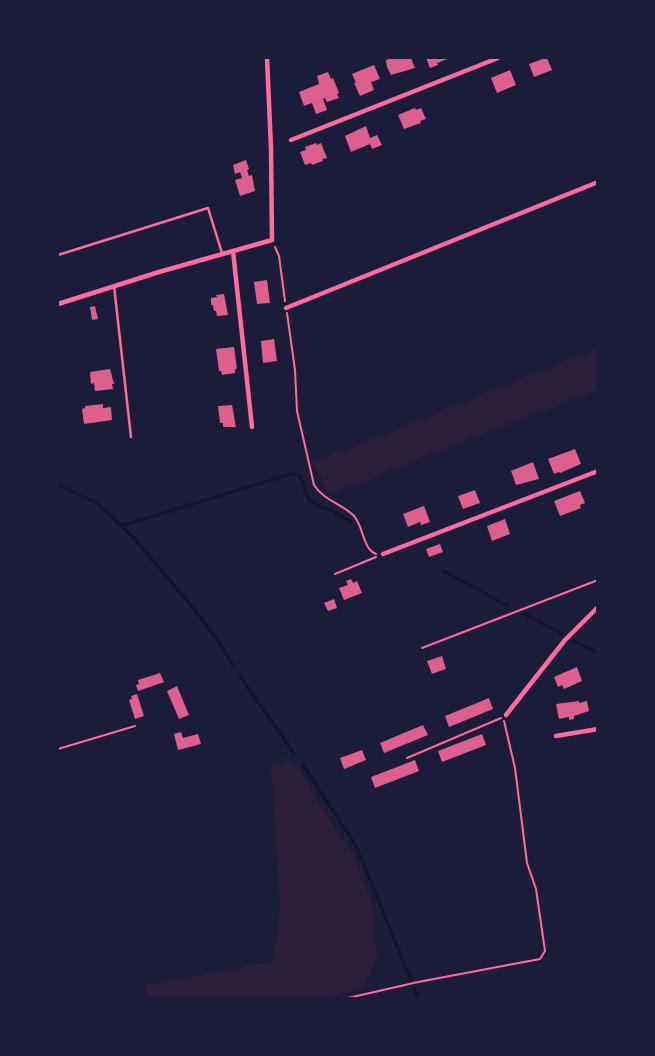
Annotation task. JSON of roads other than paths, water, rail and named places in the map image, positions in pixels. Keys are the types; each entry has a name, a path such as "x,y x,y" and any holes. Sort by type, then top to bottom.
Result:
{"street":[{"path":"58,304 272,240 271,148 267,58"},
{"path":"292,140 498,58"},
{"path":"286,308 598,182"},
{"path":"233,252 252,427"},
{"path":"383,554 598,471"},
{"path":"504,716 564,640 598,607"},
{"path":"556,736 598,729"}],"lane":[{"path":"58,256 208,208 223,254"},
{"path":"114,286 131,436"}],"waterway":[{"path":"121,526 294,473 300,476 309,500 351,522"},
{"path":"58,485 97,503 132,536 194,609 219,642 233,665"},
{"path":"444,571 508,606"},
{"path":"524,614 562,634"},
{"path":"572,640 598,653"},
{"path":"239,675 294,753"},
{"path":"303,765 356,846 411,980"},
{"path":"414,989 418,998"}]}
